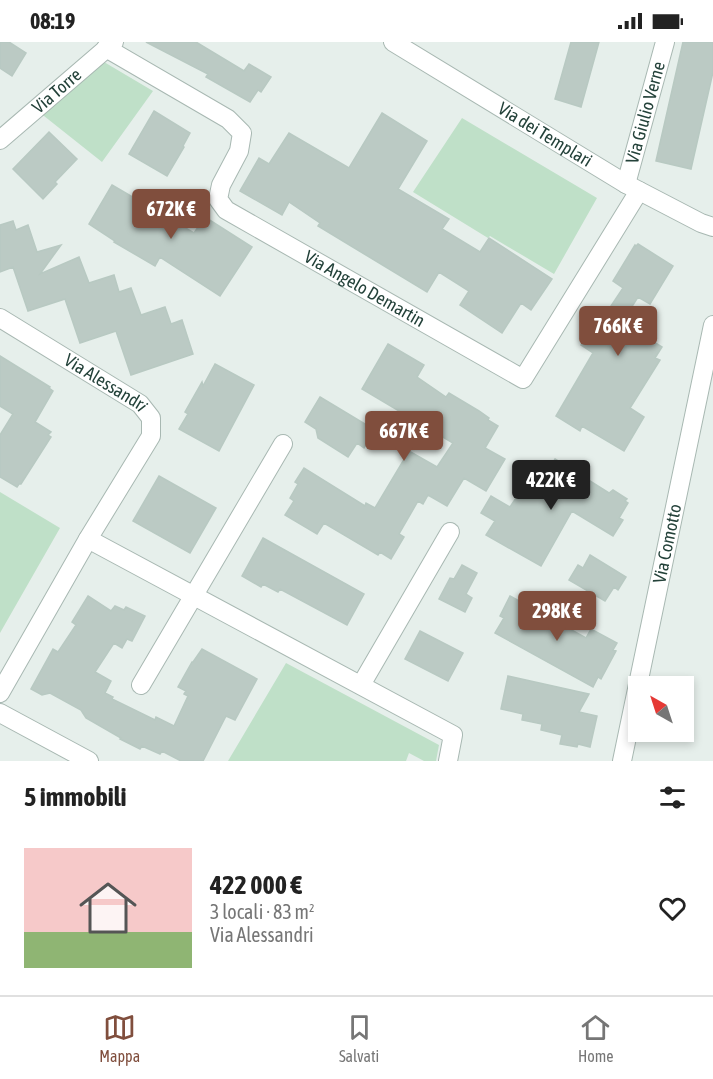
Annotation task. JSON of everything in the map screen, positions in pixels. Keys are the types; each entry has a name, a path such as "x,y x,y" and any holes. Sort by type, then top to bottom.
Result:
{"street":[{"name":"Via dei Templari","path":"393,42 632,188 707,225 713,237"},
{"name":"Via Giulio Verne","path":"632,188 665,42"},
{"name":"Via Angelo Demartin","path":"110,45 228,119 242,133 239,151 221,185 218,199 226,210 524,379 632,188"},
{"name":"Via Torre","path":"0,140 110,45"},
{"name":"Via Alessandri","path":"0,318 140,404 151,418 151,436 88,539 0,693"},
{"name":"Via Comotto","path":"622,761 713,325"},
{"path":"141,685 283,444"},
{"path":"361,685 450,532"},
{"path":"88,539 453,735 447,761"},
{"path":"0,713 89,761"}],"green space":[{"path":"104,62 153,91 102,162 39,112"},
{"path":"462,118 597,198 554,274 490,236 488,238 413,192"},
{"path":"0,492 60,528 0,633"},
{"path":"286,663 439,745 436,761 424,761 409,753 406,761 228,761"}],"building":[{"path":"0,42 9,42 26,53 12,76 0,68"},
{"path":"146,42 196,42 244,71 249,64 271,77 261,92 258,90 250,102 206,77 208,74"},
{"path":"571,42 599,42 581,107 555,99"},
{"path":"683,42 713,42 713,72 691,169 656,161"},
{"path":"154,111 190,133 167,176 129,154"},
{"path":"382,113 427,141 398,189 449,219 442,229 480,252 489,238 552,279 531,310 521,303 502,333 460,305 469,291 439,272 427,292 318,226 320,223 289,202 282,215 240,191 259,158 269,164 289,133 349,168"},
{"path":"49,132 77,159 55,182 57,184 43,199 13,169"},
{"path":"112,185 194,233 205,217 252,247 220,296 160,257 155,266 89,224"},
{"path":"13,221 16,230 28,225 37,252 61,245 40,274 79,257 89,283 114,275 119,292 131,288 141,315 165,307 171,324 182,320 193,354 131,375 116,331 80,343 65,299 28,311 13,267 0,272 0,225"},
{"path":"638,244 673,266 650,304 638,297 622,322 662,347 655,358 660,360 630,408 644,417 624,451 582,426 580,431 556,416 593,353 581,345 603,309 607,312 623,288 613,281 635,245"},
{"path":"388,344 424,365 417,377 446,397 449,393 479,411 498,426 485,448 505,459 486,491 464,478 447,506 428,495 423,504 418,501 399,534 404,537 391,559 380,552 378,555 324,523 317,534 285,515 294,501 290,498 298,484 295,482 304,468 365,506 366,503 375,508 409,451 437,467 453,443 362,389"},
{"path":"0,356 53,391 35,422 51,432 48,435 51,437 17,487 0,477 0,435 13,414 0,406"},
{"path":"215,364 254,385 219,451 179,429 188,414 185,412"},
{"path":"320,397 375,430 364,448 357,443 348,457 318,438 316,429 305,422"},
{"path":"555,459 609,493 613,490 627,499 625,501 628,503 619,518 623,520 613,536 572,511 541,566 486,535 495,521 481,513 491,496 510,507 534,471 544,477"},
{"path":"159,476 216,508 190,553 133,521"},
{"path":"263,538 364,594 347,625 280,589 278,592 263,584 261,587 242,576"},
{"path":"590,555 626,577 618,590 614,587 605,601 569,580 578,565 583,568"},
{"path":"462,565 477,573 466,594 472,598 465,612 439,599 450,578 454,579"},
{"path":"88,596 111,611 115,606 124,610 126,607 145,616 132,641 127,639 122,648 114,643 95,672 111,681 105,693 113,697 112,699 155,720 156,717 174,726 188,696 184,694 186,691 178,687 202,649 257,679 235,720 226,716 203,761 181,761 162,751 160,754 142,746 140,749 86,718 81,710 50,693 42,695 31,689 53,649 58,652 76,625 72,622"},
{"path":"510,596 586,638 591,629 617,643 613,650 616,651 601,679 598,677 593,687 495,633 504,618 500,616"},
{"path":"420,631 463,653 448,681 405,659"},
{"path":"508,676 589,694 579,712 597,716 590,747 560,744 562,735 541,730 542,724 522,720 523,714 501,709"}]}
